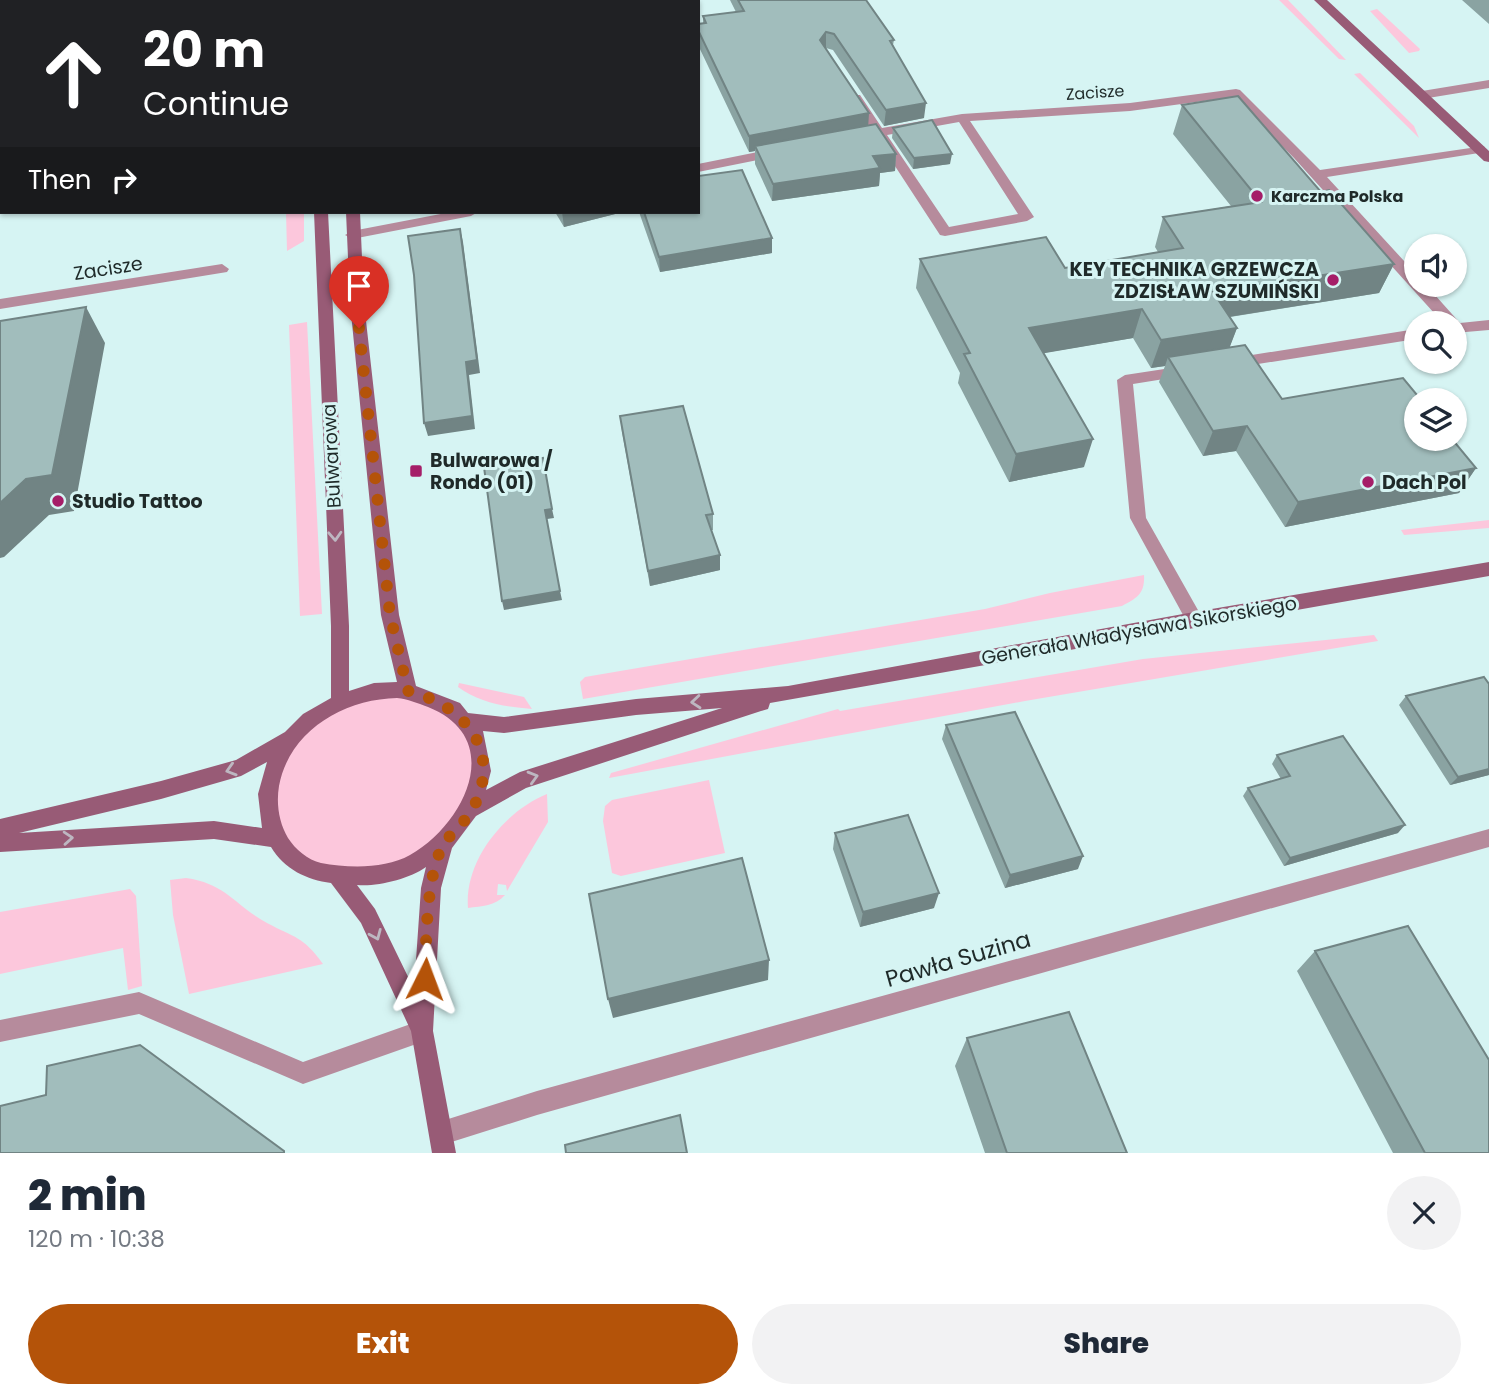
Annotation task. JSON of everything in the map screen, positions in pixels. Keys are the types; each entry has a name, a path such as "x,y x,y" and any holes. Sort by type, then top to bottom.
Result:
{"main road":[{"path":"1320,0 1484,153"},
{"name":"Bulwarowa","path":"321,214 340,626 340,701"},
{"name":"Bulwarowa","path":"353,214 352,235 390,615 408,691"},
{"name":"Generała Władysława Sikorskiego","path":"465,721 504,725 636,707 788,694 1194,619 1489,569"},
{"path":"0,828 240,768 290,738 313,717 340,701 374,691 408,691 440,701 465,721 477,740 482,761 481,784 473,808 460,828 420,862 395,872 367,878 339,878 313,871 292,857 277,839 267,815 267,788 275,762 290,738"},
{"name":"Generała Władysława Sikorskiego","path":"473,808 520,781 788,694"},
{"path":"0,843 214,830 277,839"},
{"path":"442,846 431,888 422,1031 443,1143"},
{"path":"339,878 368,916 422,1031"}],"street":[{"path":"1422,95 1489,84"},
{"path":"849,88 945,232 1027,217 962,118"},
{"name":"Zacisze","path":"840,140 962,118 1130,107 1236,93 1317,175 1404,270"},
{"path":"700,167 789,150"},
{"path":"1317,175 1484,153"},
{"path":"352,235 461,214"},
{"name":"Zacisze","path":"0,304 222,269"},
{"name":"Zacisze","path":"1428,297 1441,311"},
{"path":"1467,326 1489,325"},
{"path":"1222,365 1404,336"},
{"path":"1194,619 1138,518 1125,380 1195,369"},
{"name":"Pawła Suzina","path":"443,1143 537,1103 1489,838"},
{"path":"0,1031 139,1003 303,1073 422,1031"}],"shaded area":[{"path":"1279,0 1288,0 1346,60 1339,59"},
{"path":"1377,9 1420,49 1419,51 1409,53 1370,11"},
{"path":"1360,73 1414,126 1419,138 1354,74"},
{"path":"286,214 304,214 304,241 287,251"},
{"path":"307,322 322,614 300,616 289,325"},
{"path":"1489,520 1489,528 1404,535 1401,530"},
{"path":"1144,575 1139,595 1122,606 583,699 580,682 585,677 985,609"},
{"path":"1374,635 1378,641 1025,701 609,778 611,773 838,709 840,711 1143,659"},
{"path":"459,683 524,697 532,709 484,700 458,687"},
{"path":"408,691 465,721 481,784 420,861 339,878 277,839 275,762 340,701"},
{"path":"709,780 725,853 621,876 612,873 603,821 605,806 612,800"},
{"path":"547,794 548,822 507,891 506,885 498,884 497,895 505,895 493,903 468,908 473,872 490,839 516,812"},
{"path":"186,878 221,890 256,916 304,943 323,964 189,994 173,915 170,880"},
{"path":"130,889 136,896 142,986 128,990 123,948 0,974 0,912"}],"building":[{"path":"738,0 866,0 894,40 890,41 926,103 886,110 834,34 826,32 820,40 869,113 749,136 700,34 700,24 706,23 703,16 744,11"},
{"path":"1238,96 1321,192 1329,190 1394,264 1213,292 1237,328 1161,340 1142,309 1029,328 1093,439 1016,454 964,354 970,353 920,259 1046,237 1065,268 1183,248 1163,217 1261,202 1182,105"},
{"path":"932,120 952,154 914,158 893,128"},
{"path":"876,124 896,154 873,156 880,168 773,184 755,146"},
{"path":"742,170 772,238 659,257 645,214 700,214 700,176"},
{"path":"460,229 477,360 466,362 472,416 424,423 414,275 408,236"},
{"path":"86,307 52,475 26,479 0,503 0,321"},
{"path":"1245,345 1282,399 1403,378 1411,388 1404,388 1404,451 1462,451 1476,468 1298,502 1247,426 1213,431 1168,357"},
{"path":"683,406 713,514 706,515 720,555 648,571 620,416"},
{"path":"543,458 552,509 545,510 560,591 502,601 484,467"},
{"path":"1484,677 1489,684 1489,769 1458,777 1406,696"},
{"path":"1015,712 1083,856 1010,875 946,725"},
{"path":"1343,736 1405,825 1290,858 1248,788 1290,776 1277,755"},
{"path":"908,815 939,893 863,912 835,833"},
{"path":"742,858 769,960 608,999 589,894"},
{"path":"1408,926 1489,1060 1489,1153 1425,1153 1315,951"},
{"path":"1069,1012 1127,1153 1007,1153 967,1038"},
{"path":"140,1045 284,1153 0,1153 0,1106 46,1095 47,1066"},
{"path":"680,1115 687,1153 566,1153 565,1145"}],"place":[{"name":"Karczma Polska","path":"1257,196"},
{"name":"KEY TECHNIKA GRZEWCZA ZDZISŁAW SZUMIŃSKI","path":"1333,280"},
{"name":"Bulwarowa / Rondo (01)","path":"416,471"},
{"name":"Dach Pol","path":"1368,482"},
{"name":"Studio Tattoo","path":"58,501"}],"route":[{"path":"359,328 390,615 408,691 430,696 450,707 465,721 477,740 482,761 481,784 473,808 460,828 442,846 431,888 425,979"}]}
